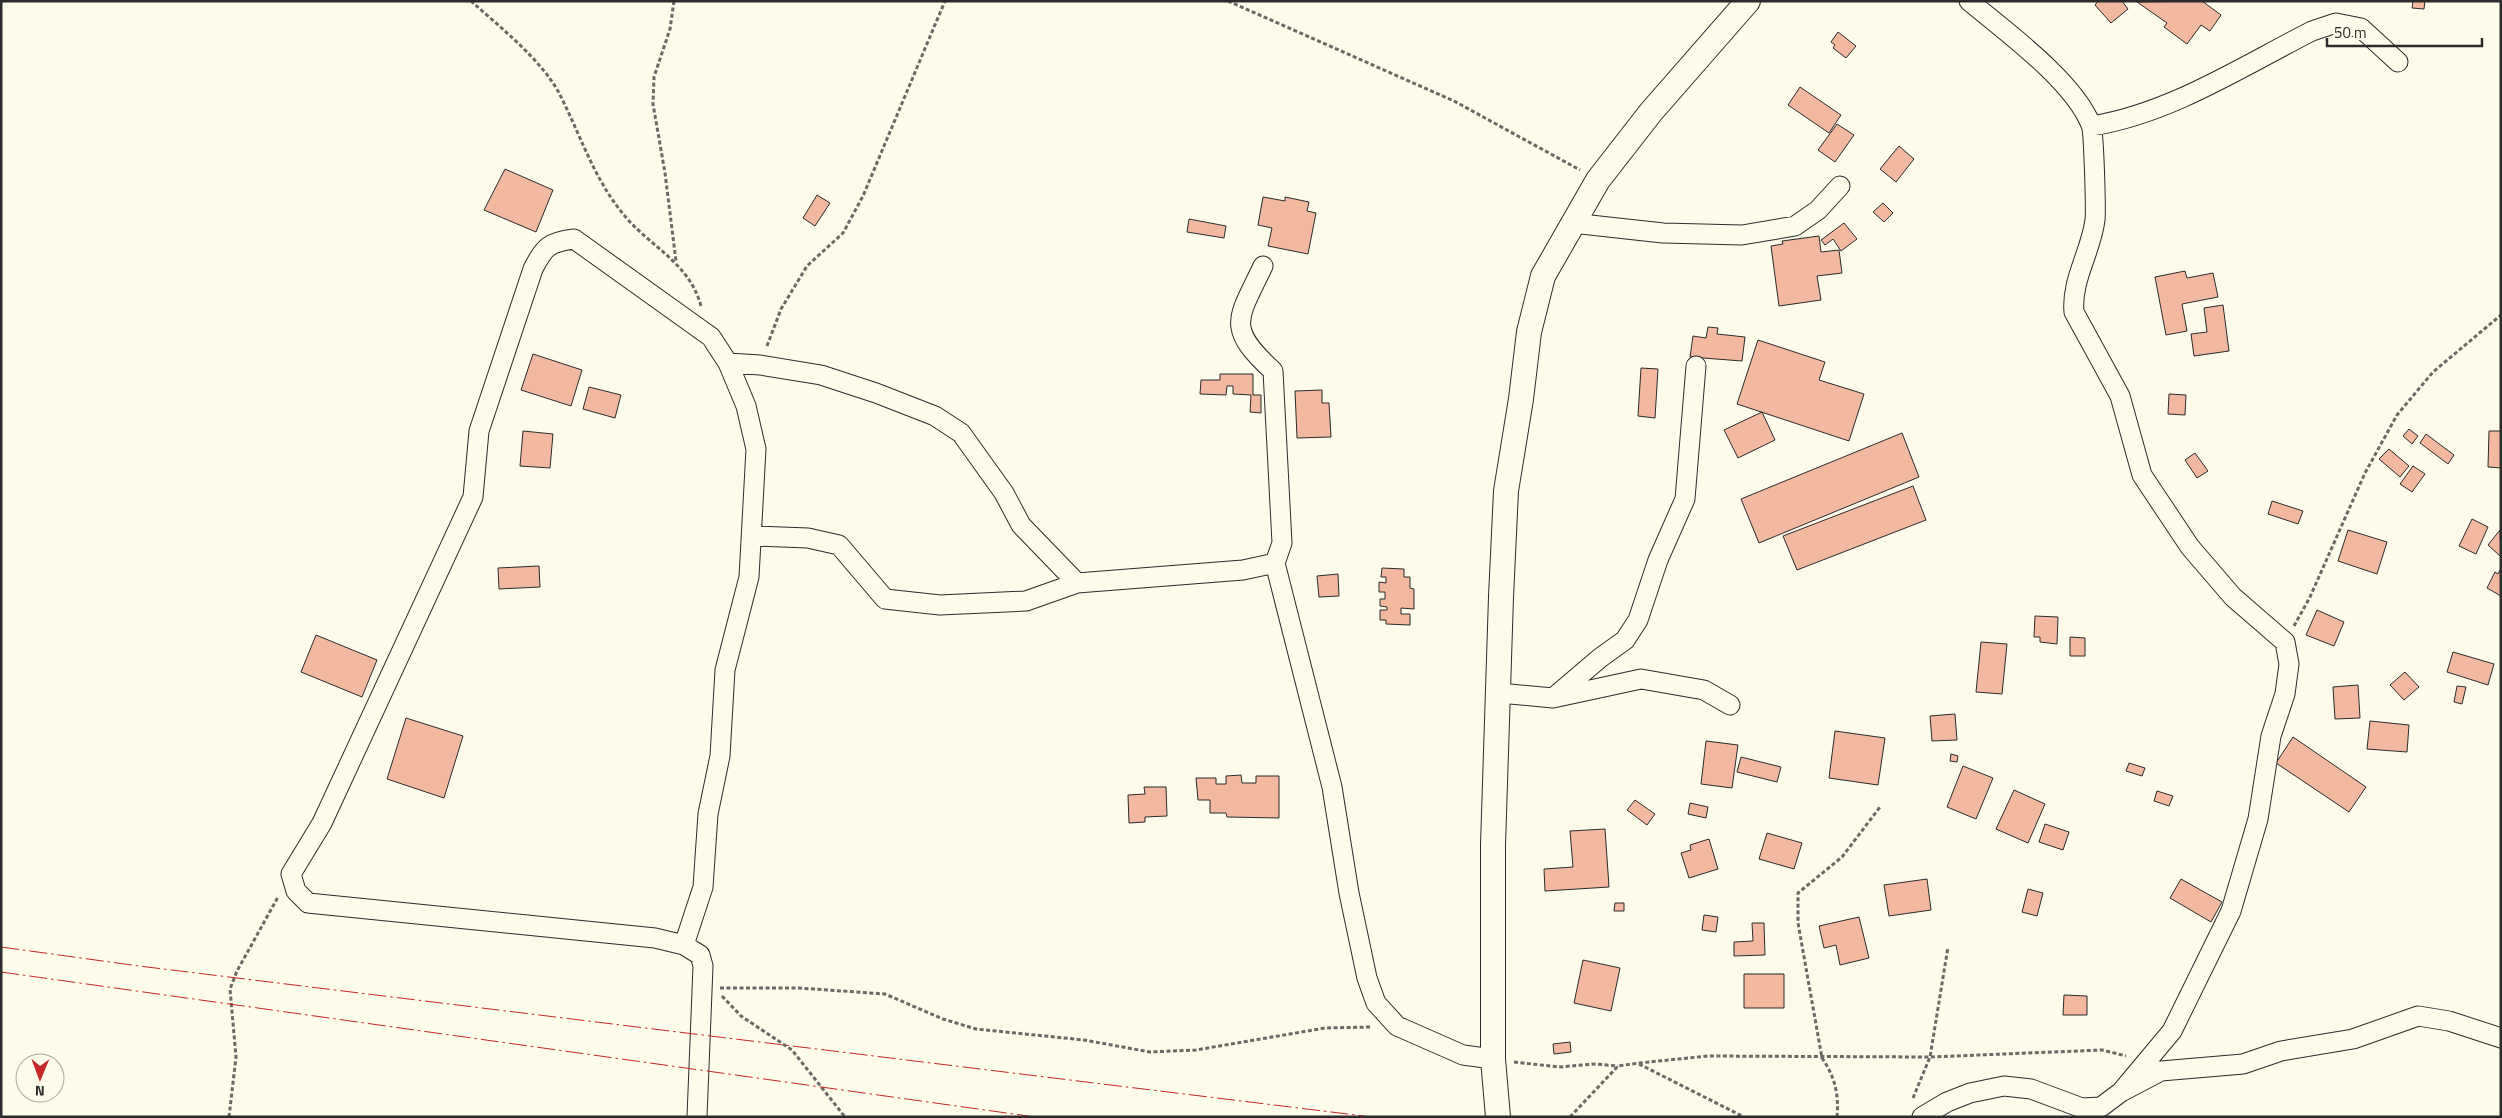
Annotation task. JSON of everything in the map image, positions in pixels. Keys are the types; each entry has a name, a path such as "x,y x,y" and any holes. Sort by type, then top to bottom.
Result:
{"street":[{"path":"1498,1117 1492,1059 1493,845 1506,491 1521,399 1529,332 1542,276 1598,180 1651,112 1748,1"},
{"path":"1969,1 2034,54 2072,94 2092,126 2095,220 2073,296 2074,312 2120,396 2142,475 2190,547 2227,590 2285,642 2289,664 2285,694 2271,736 2258,819 2231,912 2172,1032 2121,1092"},
{"path":"2092,126 2115,122 2159,109 2312,31 2336,22 2361,28 2398,62"},
{"path":"1572,223 1663,233 1742,235 1795,226 1818,210 1840,186"},
{"path":"684,946 702,887 708,814 720,756 725,670 749,577 756,449 746,406 728,363 711,338 574,239 558,241 543,250 533,268 479,431 473,497 322,823 291,874 296,891 308,903 655,938 684,946 700,955 704,982 697,1117"},
{"path":"1263,266 1242,310 1240,330 1252,351 1273,371 1282,543 1275,563 1332,787 1349,893 1367,978 1376,1003 1397,1026 1464,1055 1492,1059"},
{"path":"728,363 760,365 821,375 876,393 935,416 961,433 1004,493 1021,525 1077,583"},
{"path":"1553,698 1600,658 1625,640 1638,620 1658,560 1685,499 1696,366"},
{"path":"752,536 808,538 840,545 886,599 940,605 1026,601 1077,583 1243,570 1275,563"},
{"path":"1499,692 1553,698 1641,678 1704,690 1730,706"},
{"path":"1916,1110 1947,1102 1970,1093 2004,1086 2031,1089 2082,1108 2101,1107 2121,1092 2161,1071 2243,1064 2281,1051 2353,1040 2418,1016 2449,1020 2501,1038"}],"path":[{"path":"471,1 522,46 557,90 600,183 624,216 676,262 698,293 711,338"},
{"path":"674,1 670,29 654,77 653,104 676,262"},
{"path":"760,365 781,309 807,266 843,233 863,196 945,1"},
{"path":"1228,1 1454,101 1598,180"},
{"path":"2285,642 2310,597 2365,473 2397,415 2433,372 2501,315"},
{"path":"1837,1117 1839,1097 1832,1072 1822,1058 1798,923 1798,893 1842,857 1880,807"},
{"path":"229,1117 236,1057 230,989 237,971 291,874"},
{"path":"1916,1110 1930,1058 1948,947"},
{"path":"844,1117 792,1050 741,1016 714,988 799,988 885,994 943,1019 976,1029 1084,1040 1150,1052 1196,1050 1325,1028 1397,1026"},
{"path":"1492,1059 1559,1067 1595,1064 1618,1066 1708,1056 1930,1058 2102,1050 2146,1061"},
{"path":"1638,1063 1744,1117"},
{"path":"1570,1117 1618,1066"}],"building":[{"path":"2098,1 2122,1 2128,9 2111,23 2095,5"},
{"path":"2202,1 2221,15 2210,31 2201,25 2187,44 2164,27 2167,23 2137,2"},
{"path":"2413,1 2425,1 2424,9 2412,8"},
{"path":"1838,32 1856,46 1846,58 1833,48 1835,45 1831,42"},
{"path":"1800,87 1841,115 1829,133 1788,105"},
{"path":"1837,124 1854,135 1835,162 1818,150"},
{"path":"1899,146 1914,159 1896,182 1880,169"},
{"path":"505,169 553,190 536,232 484,210"},
{"path":"817,195 830,203 815,226 803,218"},
{"path":"1263,197 1285,201 1285,197 1309,202 1307,211 1316,213 1308,254 1268,246 1272,228 1258,225"},
{"path":"1883,203 1893,213 1884,222 1873,212"},
{"path":"1189,219 1226,226 1224,238 1187,232"},
{"path":"1844,223 1857,239 1841,251 1833,239 1825,245 1821,240"},
{"path":"1819,236 1821,252 1839,250 1842,273 1817,276 1821,300 1779,306 1771,246 1783,244 1782,241"},
{"path":"2185,271 2187,278 2213,273 2218,297 2182,304 2187,331 2166,335 2155,277"},
{"path":"2223,305 2229,351 2194,356 2191,334 2207,332 2204,308"},
{"path":"1708,327 1718,328 1717,334 1745,337 1742,361 1690,357 1693,336 1706,338"},
{"path":"1758,340 1825,362 1819,380 1864,394 1849,441 1737,404"},
{"path":"533,354 582,370 571,406 521,390"},
{"path":"1641,368 1658,369 1655,418 1638,416"},
{"path":"1220,374 1253,374 1253,395 1261,395 1261,413 1250,412 1251,395 1233,394 1233,386 1227,386 1226,395 1200,394 1201,380 1220,380"},
{"path":"589,387 621,395 615,418 583,409"},
{"path":"1322,390 1322,403 1329,403 1331,437 1297,438 1295,391"},
{"path":"2169,394 2186,395 2185,415 2168,414"},
{"path":"1762,412 1775,440 1738,458 1724,430"},
{"path":"2409,429 2418,436 2412,444 2403,436"},
{"path":"523,431 553,434 550,468 520,466"},
{"path":"2489,431 2501,431 2501,468 2488,467"},
{"path":"1902,433 1919,477 1759,543 1741,499"},
{"path":"2426,434 2454,455 2448,464 2420,443"},
{"path":"2389,449 2409,466 2400,477 2379,459"},
{"path":"2195,453 2208,471 2197,478 2185,460"},
{"path":"2413,466 2425,474 2412,492 2400,484"},
{"path":"1913,486 1926,520 1797,570 1783,536"},
{"path":"2272,501 2303,511 2298,524 2268,514"},
{"path":"2472,519 2488,527 2476,554 2459,546"},
{"path":"2348,530 2387,542 2377,574 2338,561"},
{"path":"2500,530 2501,555 2500,556 2488,545"},
{"path":"539,566 540,587 499,589 498,568"},
{"path":"1382,568 1404,569 1404,577 1410,577 1410,588 1414,589 1414,609 1401,608 1401,614 1410,614 1410,625 1386,624 1386,620 1380,620 1380,610 1387,610 1387,607 1380,606 1380,599 1385,599 1385,592 1379,592 1379,582 1386,583 1386,577 1381,577"},
{"path":"2501,568 2501,596 2487,588 2495,572 2498,574"},
{"path":"1338,574 1339,596 1319,597 1317,576"},
{"path":"2317,610 2344,622 2334,646 2306,635"},
{"path":"2035,616 2058,617 2057,644 2040,642 2040,637 2034,637"},
{"path":"316,635 377,660 362,697 301,672"},
{"path":"2070,637 2085,638 2085,656 2070,656"},
{"path":"1981,642 2007,644 2002,694 1976,692"},
{"path":"2453,652 2494,664 2488,685 2447,672"},
{"path":"2405,672 2419,687 2404,700 2390,685"},
{"path":"2358,685 2360,718 2335,719 2333,687"},
{"path":"2457,686 2466,687 2462,704 2454,702"},
{"path":"1955,714 1957,740 1932,741 1930,716"},
{"path":"406,718 463,736 444,798 387,779"},
{"path":"2370,721 2409,725 2407,752 2367,749"},
{"path":"1835,731 1885,738 1878,785 1829,778"},
{"path":"2293,737 2366,787 2349,812 2276,763"},
{"path":"1706,741 1738,745 1732,788 1701,784"},
{"path":"1951,754 1958,756 1957,762 1950,761"},
{"path":"1741,757 1781,767 1777,782 1737,772"},
{"path":"2129,763 2145,768 2142,776 2126,771"},
{"path":"1963,766 1993,778 1976,819 1947,807"},
{"path":"1241,775 1242,783 1256,783 1256,776 1279,776 1279,818 1227,817 1226,813 1210,813 1210,800 1198,800 1196,778 1216,778 1216,784 1226,784 1226,776"},
{"path":"1144,787 1166,787 1167,816 1145,817 1145,822 1129,823 1128,795 1145,794"},
{"path":"2014,790 2045,804 2028,843 1996,829"},
{"path":"2157,791 2173,796 2169,806 2154,801"},
{"path":"1635,800 1655,814 1647,825 1627,810"},
{"path":"1690,803 1708,807 1706,818 1688,814"},
{"path":"2045,824 2069,832 2063,850 2039,842"},
{"path":"1605,829 1609,887 1545,891 1544,869 1573,867 1570,831"},
{"path":"1767,833 1802,843 1794,869 1759,859"},
{"path":"1709,839 1718,869 1689,878 1681,853 1691,850 1690,845"},
{"path":"1927,879 1931,910 1889,916 1884,885"},
{"path":"2181,879 2222,902 2211,922 2170,898"},
{"path":"2028,889 2043,893 2037,916 2022,912"},
{"path":"1615,903 1624,903 1624,911 1614,911"},
{"path":"1704,915 1718,917 1716,932 1702,930"},
{"path":"1859,917 1869,958 1840,965 1836,945 1824,948 1819,926"},
{"path":"1752,923 1764,923 1765,955 1734,956 1734,942 1753,941"},
{"path":"1583,960 1620,968 1611,1011 1574,1003"},
{"path":"1744,974 1784,974 1784,1008 1744,1008"},
{"path":"2064,995 2087,996 2087,1015 2063,1015"},
{"path":"1570,1042 1571,1052 1554,1054 1553,1044"}],"power":[{"path":"1,947 139,966 1372,1117"},
{"path":"1,972 1035,1117"}]}
